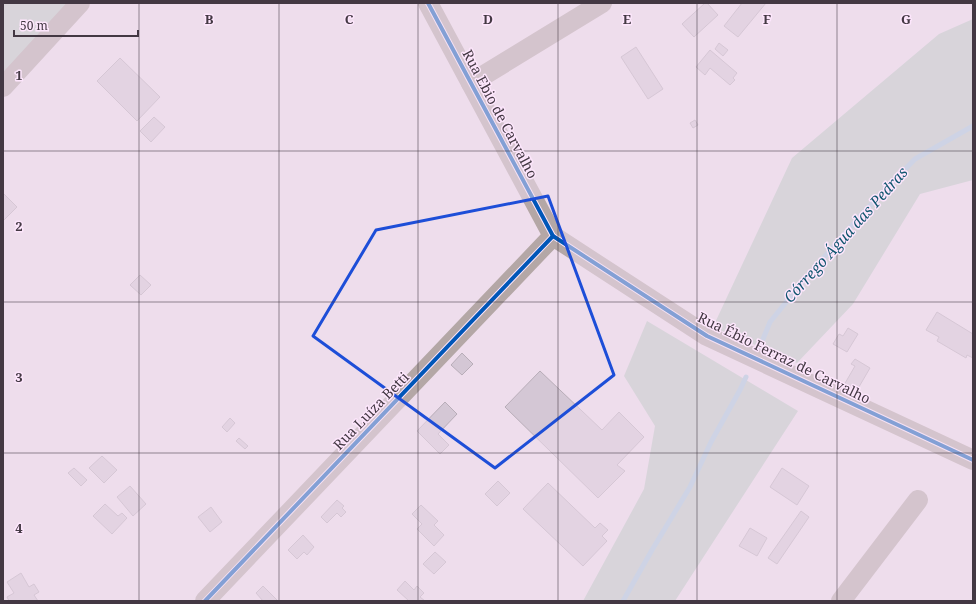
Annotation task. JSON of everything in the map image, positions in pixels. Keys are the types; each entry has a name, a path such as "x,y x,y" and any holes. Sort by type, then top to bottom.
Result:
{"street":[{"path":"3,87 80,3"},
{"name":"Rua Ebio de Carvalho","path":"428,3 553,236"},
{"path":"471,83 602,3"},
{"name":"Rua Ébio Ferraz de Carvalho","path":"553,236 707,336 973,460"},
{"name":"Rua Luíza Betti","path":"205,601 553,236"},
{"path":"841,601 918,500"}],"highlighted area":[{"path":"548,196 614,375 495,468 313,336 376,230"}],"shaded area":[{"path":"3,3 77,3 3,83"},
{"path":"973,19 973,180 920,194 853,304 797,363 713,327 792,158 939,34"},
{"path":"647,321 798,411 675,601 583,601 644,489 655,426 624,376"}],"building":[{"path":"705,3 707,3 718,15 694,37 682,24"},
{"path":"742,3 766,3 738,37 724,26"},
{"path":"719,43 728,50 723,56 715,49"},
{"path":"636,47 663,89 648,99 621,57"},
{"path":"710,50 737,73 733,78 735,80 730,85 710,68 705,75 696,67"},
{"path":"120,58 160,97 137,121 97,81"},
{"path":"154,117 165,127 151,142 140,131"},
{"path":"695,120 698,125 693,128 690,123"},
{"path":"3,193 17,207 3,221"},
{"path":"140,275 151,285 141,295 130,285"},
{"path":"937,312 973,334 973,358 967,355 966,358 937,341 939,337 926,330"},
{"path":"848,328 858,334 847,352 833,344 839,334 843,336"},
{"path":"462,353 473,364 462,375 451,365"},
{"path":"855,359 870,368 856,392 844,385 855,366 851,364"},
{"path":"540,371 602,430 619,412 644,437 617,465 625,471 598,498 505,407"},
{"path":"445,402 457,414 438,434 449,445 440,454 417,431"},
{"path":"230,418 235,423 227,432 222,427"},
{"path":"239,438 248,446 245,449 236,441"},
{"path":"102,456 117,470 104,483 89,468"},
{"path":"74,468 87,480 81,486 68,473"},
{"path":"782,468 809,486 797,505 770,487"},
{"path":"498,481 510,493 497,506 485,494"},
{"path":"548,483 595,528 600,523 608,530 602,536 607,541 583,566 523,509"},
{"path":"130,486 146,504 133,516 117,497"},
{"path":"337,500 344,506 342,508 346,512 341,517 337,513 327,523 321,517"},
{"path":"105,504 118,516 122,513 127,518 112,534 93,516"},
{"path":"421,505 438,521 434,525 444,535 434,546 417,529 422,524 412,514"},
{"path":"211,507 222,522 210,532 198,517"},
{"path":"801,511 809,517 777,564 768,558"},
{"path":"750,528 767,538 757,556 739,546"},
{"path":"303,535 314,547 307,555 304,552 297,559 288,550"},
{"path":"435,552 446,562 434,574 423,564"},
{"path":"21,573 29,587 34,584 39,592 34,595 38,601 9,601 7,597 14,593 7,582"},
{"path":"405,581 414,590 417,586 424,593 420,597 425,601 409,601 397,590"},
{"path":"263,586 278,601 263,601 256,593"}],"waterway":[{"name":"Córrego Água das Pedras","path":"759,349 770,322 805,279 862,214 915,159 973,126"},
{"name":"Córrego Água das Pedras","path":"623,601 690,487 711,442 746,377"}],"cycle path":[{"path":"428,3 553,236 707,336 973,460"},
{"path":"205,601 553,236"}]}
